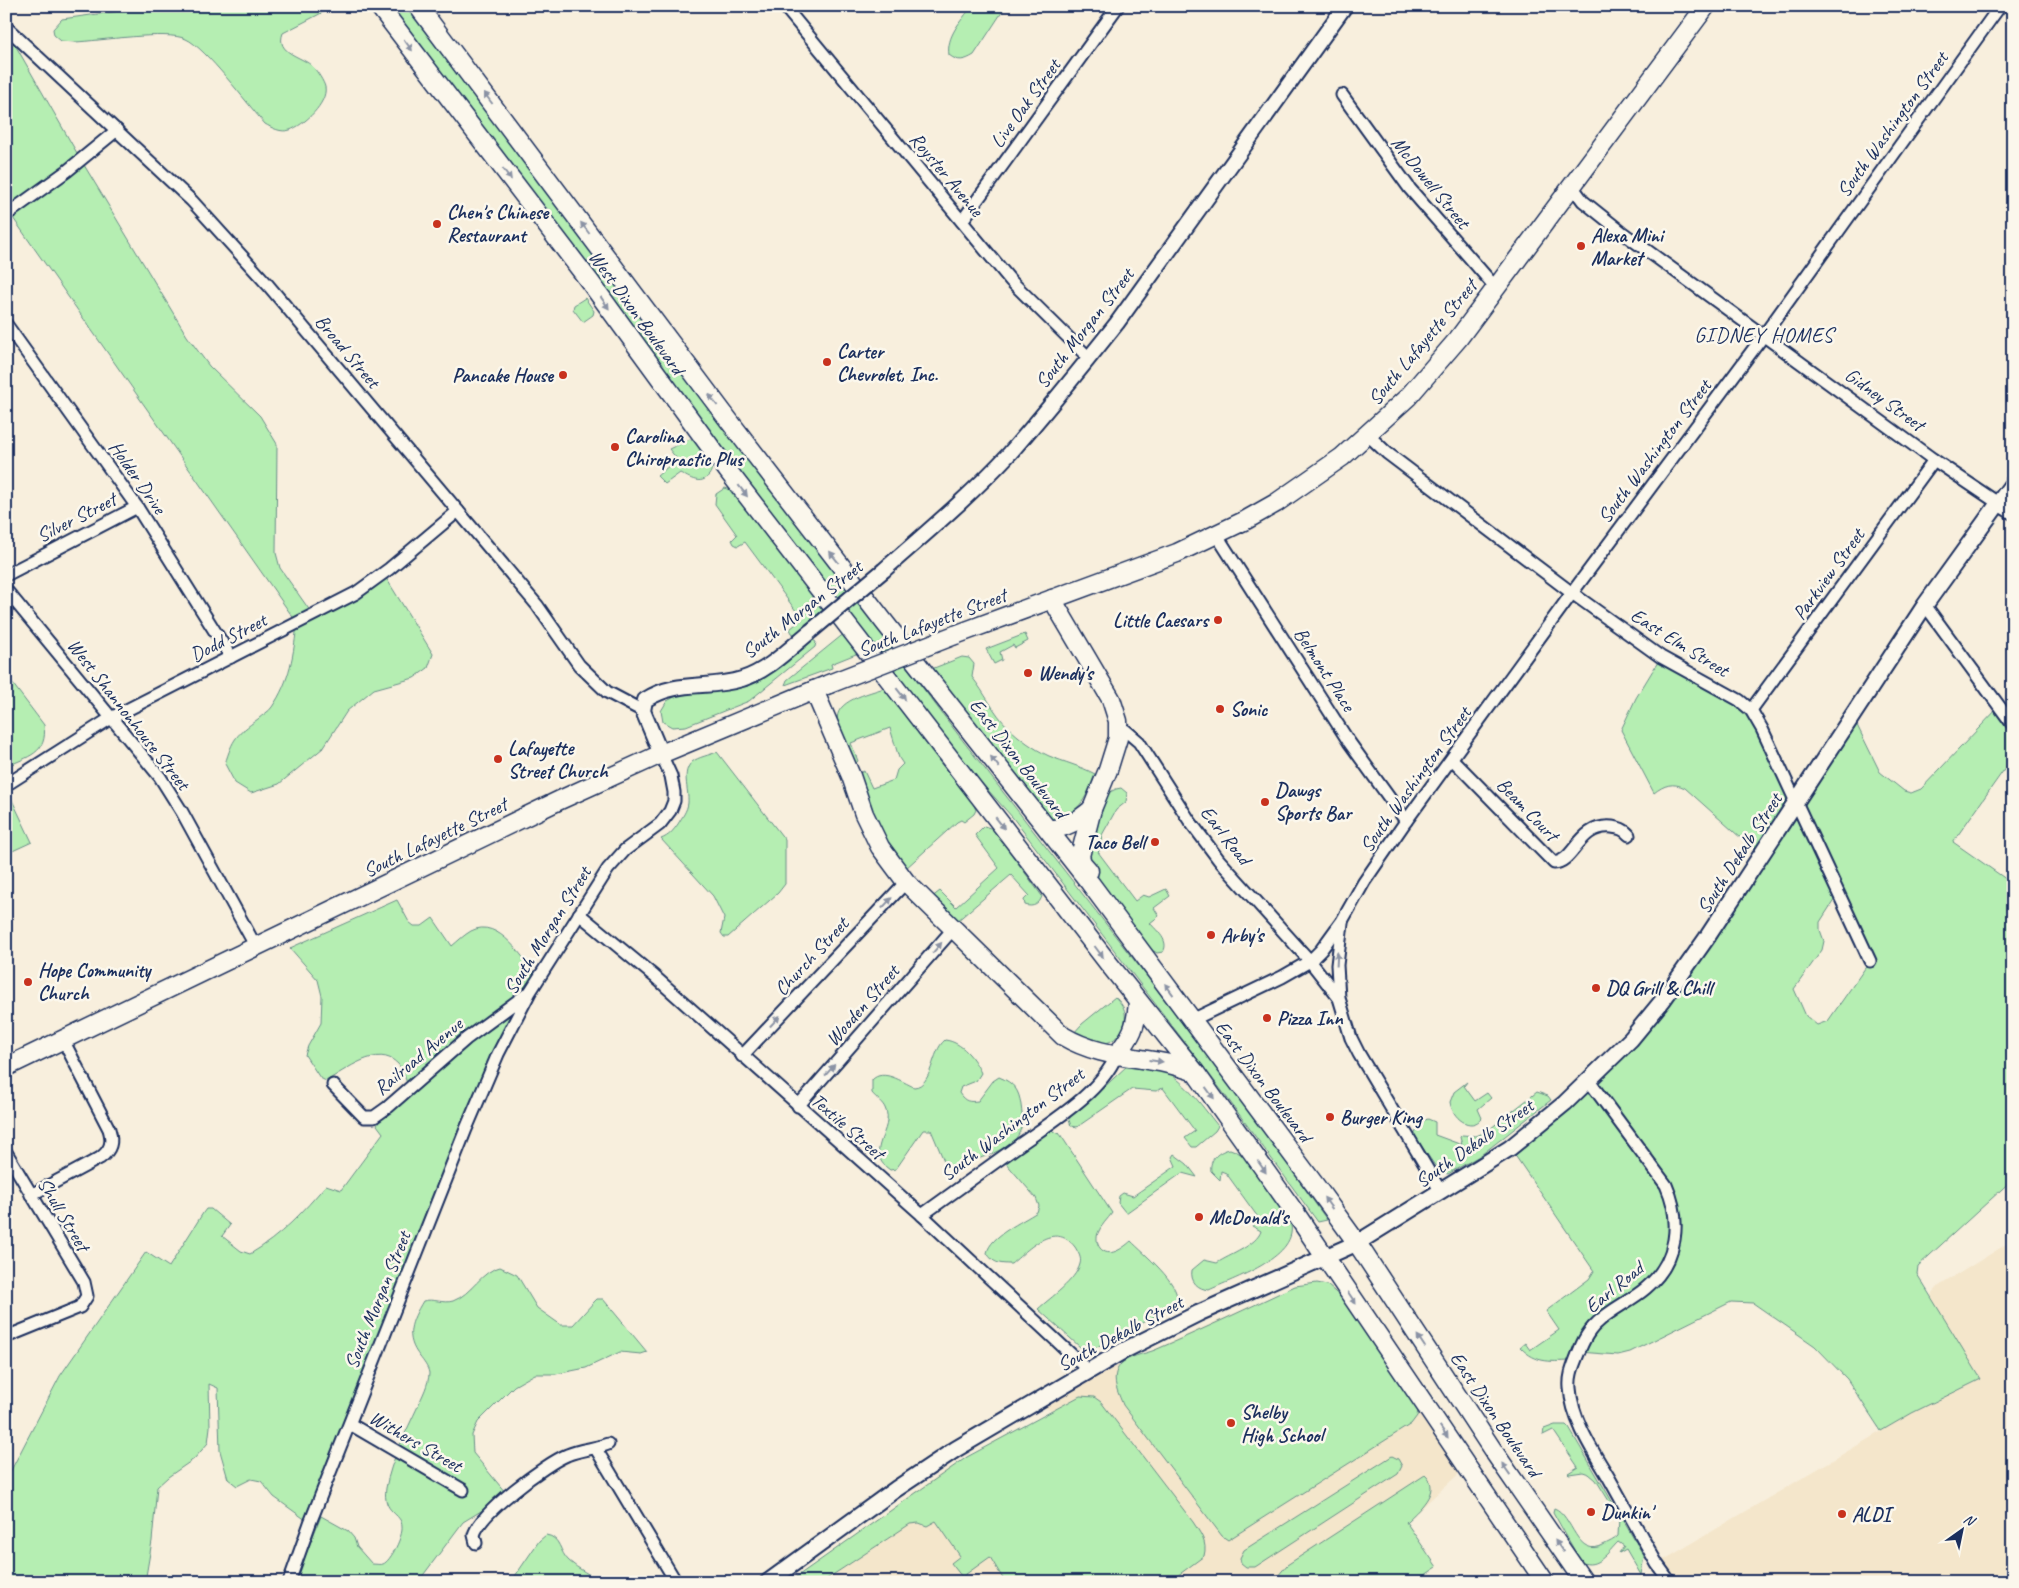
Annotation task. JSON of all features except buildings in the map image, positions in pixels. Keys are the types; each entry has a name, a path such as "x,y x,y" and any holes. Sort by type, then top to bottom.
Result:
{"main road":[{"name":"West Dixon Boulevard","path":"379,6 590,282 728,471 1138,1002"},
{"name":"West Dixon Boulevard","path":"418,6 730,422 885,623"},
{"name":"South Lafayette Street","path":"6,1067 661,754 822,687 955,635 1176,553 1246,520 1276,503 1342,458 1408,397 1458,338 1706,6"},
{"name":"South Dekalb Street","path":"768,1582 896,1489 956,1449 1123,1351 1199,1312 1357,1243 1441,1192 1510,1148 1590,1081 1631,1039 1663,1000 1796,804 1925,605 2013,483"},
{"path":"1052,599 1111,699 1116,711 1119,728 1118,738 1108,770 1092,809 1080,856 1090,874 1090,883"},
{"name":"East Dixon Boulevard","path":"885,623 1090,883 1357,1243 1494,1452 1584,1582"},
{"path":"822,687 874,836 906,882 1055,1030 1085,1047 1116,1056 1168,1063 1195,1072"},
{"path":"1049,830 1066,827 1078,822 1092,809"},
{"path":"1116,1056 1136,1025 1138,1002"},
{"path":"1138,1002 1195,1072 1325,1257 1545,1582"}],"street":[{"name":"Royster Avenue","path":"784,6 1011,281 1089,358"},
{"name":"Live Oak Street","path":"962,222 1118,6"},
{"name":"South Morgan Street","path":"288,1582 466,1129 498,1054 530,992 615,860 625,850 660,824 674,802 671,776 643,711 645,700 676,686 715,684 741,680 756,674 811,631 954,509 1009,453 1117,323 1346,6"},
{"name":"South Washington Street","path":"1192,1020 1282,977 1310,961 1342,921 1364,882 1406,821 1572,593 1764,336 2000,6"},
{"name":"Broad Street","path":"6,27 192,201 268,285 537,605 579,665 596,683 615,697 643,711"},
{"name":"McDowell Street","path":"1342,95 1382,153 1410,189 1496,288"},
{"path":"6,215 67,171 117,130"},
{"name":"Gidney Street","path":"1572,186 1583,201 1623,233 1934,460 2013,512"},
{"name":"Holder Drive","path":"6,324 137,507 231,657"},
{"name":"East Elm Street","path":"1368,436 1572,593 1661,657 1739,700 1751,710 1762,729 1870,961"},
{"name":"Parkview Street","path":"1751,710 1934,460"},
{"name":"Silver Street","path":"6,575 137,507"},
{"name":"Dodd Street","path":"6,785 111,718 356,593 389,569 458,511"},
{"name":"Belmont Place","path":"1216,534 1349,742 1406,821"},
{"name":"West Shannonhouse Street","path":"6,590 160,777 182,812 256,947"},
{"path":"1925,605 2013,725"},
{"name":"Earl Road","path":"1119,728 1125,730 1139,742 1189,820 1218,860 1310,961 1338,998"},
{"name":"Beam Court","path":"1452,759 1554,863 1561,862 1587,833 1594,829 1603,827 1620,828 1629,834"},
{"name":"Church Street","path":"742,1056 906,882"},
{"name":"Textile Street","path":"579,914 654,976 922,1215 1089,1371"},
{"name":"South Washington Street","path":"1338,998 1337,965 1342,921"},
{"name":"Wooden Street","path":"798,1106 954,928"},
{"name":"Railroad Avenue","path":"333,1085 364,1117 374,1117 419,1082 466,1039 530,992"},
{"path":"1338,998 1359,1054 1441,1192"},
{"path":"31,1195 100,1158 106,1153 112,1143 109,1129 63,1040"},
{"name":"South Washington Street","path":"922,1215 1056,1119 1096,1086 1111,1069 1116,1056"},
{"name":"Earl Road","path":"1590,1081 1666,1185 1673,1200 1676,1214 1676,1234 1673,1249 1652,1282 1640,1293 1605,1316 1589,1332 1581,1346 1570,1376 1571,1398 1591,1446 1670,1582"},
{"name":"Shull Street","path":"6,1152 84,1282 87,1296 80,1307 6,1337"},
{"name":"Withers Street","path":"350,1424 463,1490"},
{"path":"476,1543 474,1535 480,1523 518,1487 551,1463 569,1454 596,1449 608,1444"},
{"path":"596,1449 676,1582"}],"shaded area":[{"path":"2013,1240 2013,1582 1670,1582 1657,1564 1912,1413 1981,1379 1933,1303 1931,1295 1939,1286"},
{"name":"Shelby High School","path":"1317,1283 1327,1285 1336,1291 1463,1470 1406,1522 1308,1582 789,1582 946,1470 995,1441 1053,1412 1042,1406 1106,1371 1295,1286"}],"green space":[{"path":"156,6 335,6 283,33 282,40 286,50 309,63 315,69 325,87 323,100 314,113 296,127 287,131 277,130 265,124 204,53 186,39 149,36 75,42 61,41 54,35 53,29 62,19"},
{"path":"385,6 405,6 960,737 1145,974 1266,1134 1327,1220 1318,1222 1222,1091 1013,818 953,751"},
{"path":"972,6 1006,6 974,55 967,59 958,60 949,55 950,41 955,29"},
{"path":"6,29 81,160 187,336 209,366 260,416 277,444 276,553 280,568 313,615 383,573 433,654 428,668 414,678 374,689 347,711 323,748 279,784 251,793 235,783 225,764 230,748 236,738 269,710 278,697 290,666 297,623 6,208"},
{"path":"585,298 594,311 593,315 583,322 573,309 574,305"},
{"path":"690,439 695,442 712,464 710,474 699,481 680,473 665,484 657,476 677,459 669,449"},
{"path":"725,488 734,491 826,610 796,635 790,629 802,619 745,542 738,546 732,540 737,535 715,504 716,494"},
{"path":"846,632 861,652 831,664 832,668 785,685 787,680"},
{"path":"1025,634 1028,641 1015,648 1013,645 1000,652 1002,660 994,664 986,649"},
{"path":"813,640 816,642 815,647 749,701 686,726 672,727 663,722 661,711 667,701 682,693 724,690 750,684 763,678"},
{"path":"962,657 969,658 974,664 972,677 998,715 1012,731 1043,753 1095,774 1082,802 1065,817 1057,821 1045,815 929,670"},
{"path":"1661,657 1751,710 1796,803 1853,717 1880,772 1904,791 1911,793 1921,789 1999,707 2013,725 2013,757 1953,842 2013,884 2013,1179 1918,1266 1917,1274 1981,1379 1912,1413 1881,1431 1847,1379 1815,1346 1753,1303 1731,1302 1630,1352 1618,1355 1579,1352 1575,1361 1545,1361 1533,1357 1520,1347 1525,1343 1530,1350 1559,1330 1546,1311 1589,1279 1594,1271 1510,1148 1631,1039 1761,856 1685,788 1669,785 1654,793 1621,730 1636,698","holes":["1838,894 1870,961 1828,1021 1817,1025 1806,1016 1794,989 1822,950 1824,941 1820,930 1820,922"]},
{"path":"6,675 44,725 44,735 40,748 35,753 6,767"},
{"path":"884,688 973,803 976,810 964,822 961,820 957,822 905,869 889,850 875,824 858,774 864,771 872,788 894,780 897,770 903,764 899,758 890,728 851,743 858,761 855,763 836,724 838,722 838,715 846,703 862,695"},
{"path":"717,752 785,840 785,884 778,893 728,937 724,937 721,933 724,918 713,896 661,839 669,835 687,809 686,776 689,766 697,759"},
{"path":"1121,788 1127,793 1126,802 1116,810 1102,835 1101,842 1104,846 1098,852 1135,901 1143,895 1149,897 1166,889 1170,896 1154,908 1159,916 1150,923 1164,940 1165,948 1163,952 1157,953 1139,939 1088,862 1091,835 1108,793"},
{"path":"12,800 32,842 6,854 6,803"},
{"path":"984,826 993,829 1042,896 1036,905 1025,905 1024,900 1029,895 1011,875 956,922 931,898 940,891 956,907 999,868 975,835"},
{"path":"397,900 409,922 414,926 422,926 433,918 452,946 471,931 481,928 491,929 510,942 539,979 498,1054 310,1523 274,1497 261,1481 251,1479 237,1486 228,1479 220,1451 218,1388 209,1384 210,1427 208,1443 194,1459 157,1487 152,1541 145,1582 6,1582 6,1480 60,1376 146,1252 169,1267 203,1213 206,1209 211,1209 230,1225 222,1236 241,1251 250,1254 291,1223 326,1185 341,1190 383,1133 377,1125 388,1107 409,1089 400,1066 390,1058 381,1056 362,1060 326,1081 320,1078 305,1055 321,1023 322,996 318,980 290,948"},
{"path":"1115,997 1124,1008 1125,1013 1123,1029 1116,1037 1107,1043 1098,1044 1072,1035 1082,1024"},
{"path":"945,1040 962,1047 975,1062 981,1073 976,1081 961,1087 959,1093 965,1100 978,1101 993,1081 999,1077 1015,1088 1021,1105 1022,1125 1020,1132 1004,1148 953,1167 947,1166 944,1161 931,1130 923,1130 896,1169 890,1170 882,1163 879,1155 887,1116 884,1106 872,1093 872,1080 882,1075 898,1079 914,1087 920,1085 925,1081 940,1045"},
{"path":"1128,1065 1152,1065 1171,1075 1197,1099 1218,1126 1215,1131 1196,1147 1192,1147 1185,1138 1195,1131 1163,1088 1156,1091 1132,1089 1077,1127 1071,1126 1069,1120 1072,1113 1086,1104"},
{"path":"1467,1082 1464,1086 1475,1101 1487,1093 1491,1098 1478,1109 1482,1118 1472,1124 1458,1118 1451,1108 1450,1102 1454,1092"},
{"path":"1537,1092 1548,1096 1551,1100 1481,1155 1448,1174 1438,1170 1414,1135 1422,1121 1428,1119 1435,1122 1435,1135 1462,1145 1460,1137 1462,1135 1476,1136 1486,1132"},
{"path":"1052,1131 1060,1134 1112,1213 1098,1233 1097,1241 1100,1248 1108,1253 1120,1249 1131,1241 1160,1269 1173,1286 1176,1294 1177,1301 1172,1307 1093,1349 1086,1350 1080,1347 1038,1309 1056,1294 1078,1270 1079,1255 1075,1247 1067,1239 1059,1236 1042,1240 1033,1245 1011,1264 997,1262 987,1253 989,1247 1000,1235 1037,1212 1039,1206 1036,1198 1005,1162 1044,1132"},
{"path":"1230,1149 1247,1159 1284,1210 1291,1225 1290,1237 1284,1248 1261,1266 1209,1290 1201,1288 1196,1284 1192,1278 1192,1270 1204,1260 1217,1263 1242,1249 1254,1241 1261,1231 1252,1226 1260,1220 1226,1173 1221,1171 1220,1180 1211,1171 1213,1159"},
{"path":"1174,1154 1187,1164 1197,1177 1182,1173 1126,1213 1118,1203 1119,1196 1123,1193 1133,1196 1176,1166 1172,1157"},
{"path":"500,1267 517,1275 537,1308 561,1325 573,1325 597,1299 603,1299 647,1352 641,1354 620,1352 586,1368 556,1374 535,1374 514,1386 478,1422 472,1435 473,1453 505,1492 486,1508 463,1522 418,1582 295,1582 321,1516 348,1531 354,1538 357,1547 372,1564 383,1564 393,1553 401,1536 402,1527 399,1518 389,1508 387,1503 386,1488 388,1478 395,1457 427,1386 429,1377 428,1369 412,1343 411,1329 415,1315 423,1301 446,1302 460,1298 487,1273"},
{"path":"1317,1283 1327,1285 1349,1304 1419,1405 1417,1416 1411,1424 1228,1540 1222,1536 1123,1405 1115,1380 1117,1370 1127,1359 1155,1350 1295,1286"},
{"path":"1080,1396 1094,1397 1101,1402 1193,1522 1203,1538 1205,1546 1204,1556 1169,1582 1005,1582 990,1557 962,1577 951,1563 960,1556 936,1521 927,1526 919,1523 910,1524 822,1582 789,1582 967,1457"},
{"path":"1555,1425 1566,1425 1569,1428 1644,1556 1641,1575 1626,1549 1619,1553 1624,1546 1618,1542 1597,1562 1587,1564 1581,1562 1553,1512 1554,1508 1566,1519 1581,1542 1595,1548 1610,1542 1618,1536 1619,1517 1596,1480 1583,1472 1568,1473 1578,1467 1553,1430 1543,1435 1544,1429"},
{"path":"1392,1456 1398,1459 1402,1466 1398,1474 1255,1567 1246,1567 1241,1563 1240,1558 1244,1550"},
{"path":"1425,1475 1430,1481 1430,1494 1421,1507 1406,1522 1437,1567 1422,1577 1425,1582 1273,1582 1287,1565"},
{"path":"546,1535 555,1539 569,1561 576,1567 601,1582 511,1582 539,1541"}],"place":[{"name":"Chen's Chinese Restaurant","path":"437,224"},
{"name":"Alexa Mini Market","path":"1581,246"},
{"name":"Carter Chevrolet, Inc.","path":"827,362"},
{"name":"Pancake House","path":"563,375"},
{"name":"Carolina Chiropractic Plus","path":"615,447"},
{"name":"Little Caesars","path":"1218,620"},
{"name":"Wendy's","path":"1028,673"},
{"name":"Sonic","path":"1220,709"},
{"name":"Lafayette Street Church","path":"498,759"},
{"name":"Dawgs Sports Bar","path":"1265,802"},
{"name":"Taco Bell","path":"1155,842"},
{"name":"Arby's","path":"1211,935"},
{"name":"Hope Community Church","path":"28,982"},
{"name":"DQ Grill & Chill","path":"1596,988"},
{"name":"Pizza Inn","path":"1267,1018"},
{"name":"Burger King","path":"1330,1117"},
{"name":"McDonald's","path":"1199,1217"},
{"name":"Shelby High School","path":"1231,1423"},
{"name":"Dunkin'","path":"1591,1512"},
{"name":"ALDI","path":"1842,1514"}],"district":[{"name":"GIDNEY HOMES","path":"1764,335"}]}
